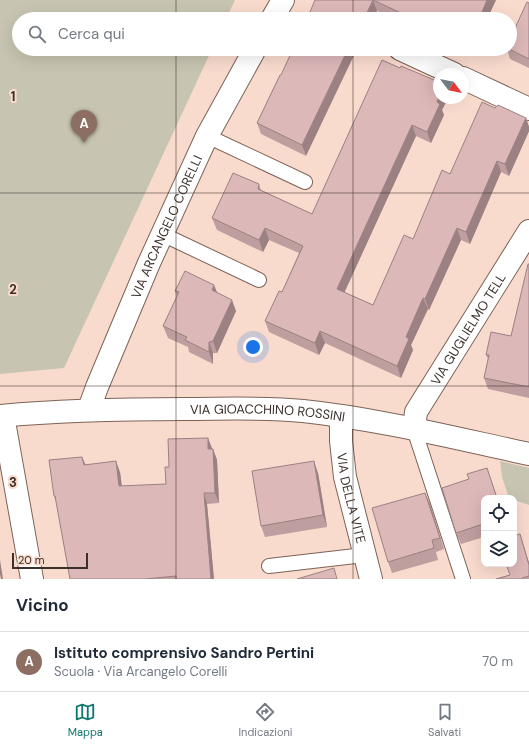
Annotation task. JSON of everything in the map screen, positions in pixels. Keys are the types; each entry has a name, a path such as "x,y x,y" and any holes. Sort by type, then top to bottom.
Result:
{"street":[{"path":"276,12 283,0"},
{"name":"VIA ARCANGELO CORELLI","path":"89,410 97,387 162,234 207,136 251,56"},
{"path":"415,56 441,68"},
{"path":"469,81 529,109"},
{"name":"VIA GUGLIELMO TELL","path":"414,429 416,412 529,231"},
{"name":"VIA GIOACCHINO ROSSINI","path":"32,579 2,416 89,410 284,410 341,416 414,429 529,454"},
{"name":"VIA DELLA VITE","path":"341,416 340,442 345,477 371,579"}],"lane":[{"path":"207,136 305,182"},
{"path":"162,234 258,280"},
{"path":"414,429 463,579"},
{"path":"268,566 364,555"}],"shaded area":[{"path":"0,0 235,0 229,12 12,12 12,56 209,56 64,368 0,374"},
{"path":"500,461 529,468 529,505 517,501 517,495 508,495 502,477"}],"building":[{"path":"315,0 373,0 367,12 310,12"},
{"path":"373,0 487,0 482,12 399,12"},
{"path":"527,2 529,3 529,59 517,53 517,24"},
{"path":"290,56 345,56 302,145 257,123"},
{"path":"382,60 433,79 433,104 440,104 427,132 412,125 337,289 373,305 404,235 413,239 442,170 450,174 482,102 495,108 498,105 526,118 505,164 497,161 466,232 457,228 406,337 409,339 397,366 320,331 315,343 265,321 279,291 282,292 303,246 265,228 259,240 212,218 233,173 259,184 258,189 312,214"},
{"path":"528,264 529,387 484,378 489,355 486,355 491,332 511,336"},
{"path":"185,271 214,285 212,290 232,300 213,341 209,342 209,352 185,340 187,337 163,326 179,292 175,291"},
{"path":"208,438 208,449 213,449 215,493 204,493 211,579 176,579 176,576 145,579 70,579 54,496 49,460 82,457 84,465 116,461 119,486 166,484 165,467 169,467 168,439"},
{"path":"314,461 323,515 261,526 252,471"},
{"path":"487,468 496,495 481,495 481,525 456,533 442,488 469,479 467,474"},
{"path":"425,493 440,538 432,540 434,548 388,562 372,508"},
{"path":"520,534 529,565 529,576 522,579 496,579 510,575 507,567 517,567 517,535"},
{"path":"334,568 337,579 297,579"}],"place":[{"name":"Istituto comprensivo Sandro Pertini","path":"84,143"}]}
